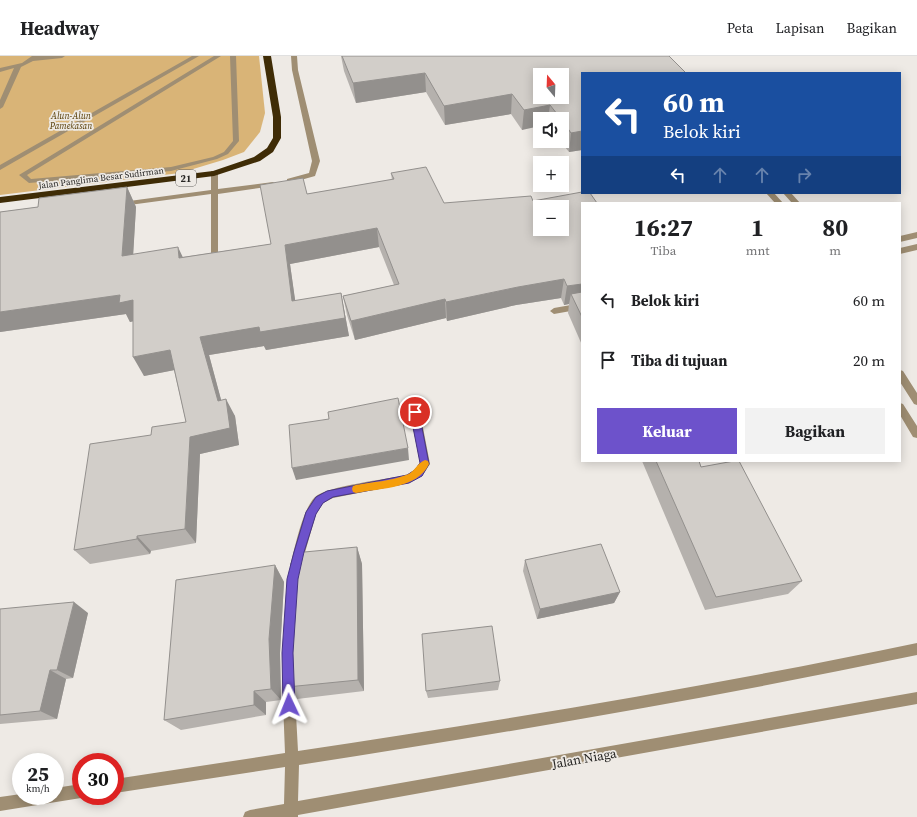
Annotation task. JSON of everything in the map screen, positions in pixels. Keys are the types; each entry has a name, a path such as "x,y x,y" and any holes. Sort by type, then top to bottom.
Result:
{"highway":[{"name":"Jalan Panglima Besar Sudirman","path":"0,200 214,173 257,159 270,150 277,138 277,117 267,56"}],"street":[{"path":"0,70 18,66 35,58 62,56"},
{"path":"0,168 196,56"},
{"path":"218,56 23,175 29,181 171,169 215,158 226,153 236,141 233,56"},
{"path":"117,205 215,193 296,180 312,174 316,161 295,70 294,56"},
{"path":"0,107 18,66"},
{"path":"214,173 215,260"},
{"path":"771,194 777,202"},
{"path":"788,194 795,202"},
{"path":"901,239 917,235"},
{"path":"901,251 917,247"},
{"path":"554,311 581,306"},
{"path":"901,376 917,401"},
{"path":"901,409 917,434"},
{"path":"292,579 311,512 319,500 331,494 409,479 418,473 425,464 415,412"},
{"path":"124,785 560,718 821,670 917,649"},
{"path":"288,667 292,759 291,814"},
{"name":"Jalan Niaga","path":"250,817 291,814 917,698"},
{"path":"0,804 12,802"}],"green space":[{"name":"Alun-Alun Pamekasan","path":"0,56 259,56 265,113 260,132 244,152 223,160 180,173 0,195"}],"building":[{"path":"342,56 669,56 685,72 581,72 581,131 571,133 569,130 569,112 556,112 550,105 524,110 512,94 444,106 425,73 353,83"},
{"path":"426,167 444,203 531,196 533,201 533,236 569,236 569,200 538,200 581,192 581,194 591,194 596,202 581,202 581,284 567,286 564,279 446,302 445,299 351,321 343,296 399,284 377,228 285,245 292,301 341,293 345,318 260,332 259,327 200,337 218,401 226,399 230,428 190,437 185,529 137,536 137,539 74,550 90,444 151,435 152,427 186,422 170,350 133,357 133,300 119,303 120,295 0,312 0,212 38,207 39,198 127,187 122,256 178,247 179,258 271,244 260,185 303,178 307,194 394,179 391,173"},
{"path":"581,292 581,315 571,294"},
{"path":"398,398 408,448 292,468 289,425 329,419 328,412"},
{"path":"656,462 699,462 701,467 728,462 740,462 802,581 716,597"},
{"path":"601,544 620,592 540,609 525,560"},
{"path":"357,547 358,680 287,687 285,639 291,563 294,563 294,553"},
{"path":"275,565 269,639 271,689 254,691 254,705 164,720 176,580"},
{"path":"74,602 57,670 50,670 40,711 0,715 0,609"},
{"path":"492,626 500,681 426,691 422,634"}],"slow traffic":[{"path":"356,489 409,479 418,473 425,464"}],"route":[{"path":"289,705 288,653 292,579 311,512 319,500 331,494 409,479 418,473 425,464 415,412"}]}
